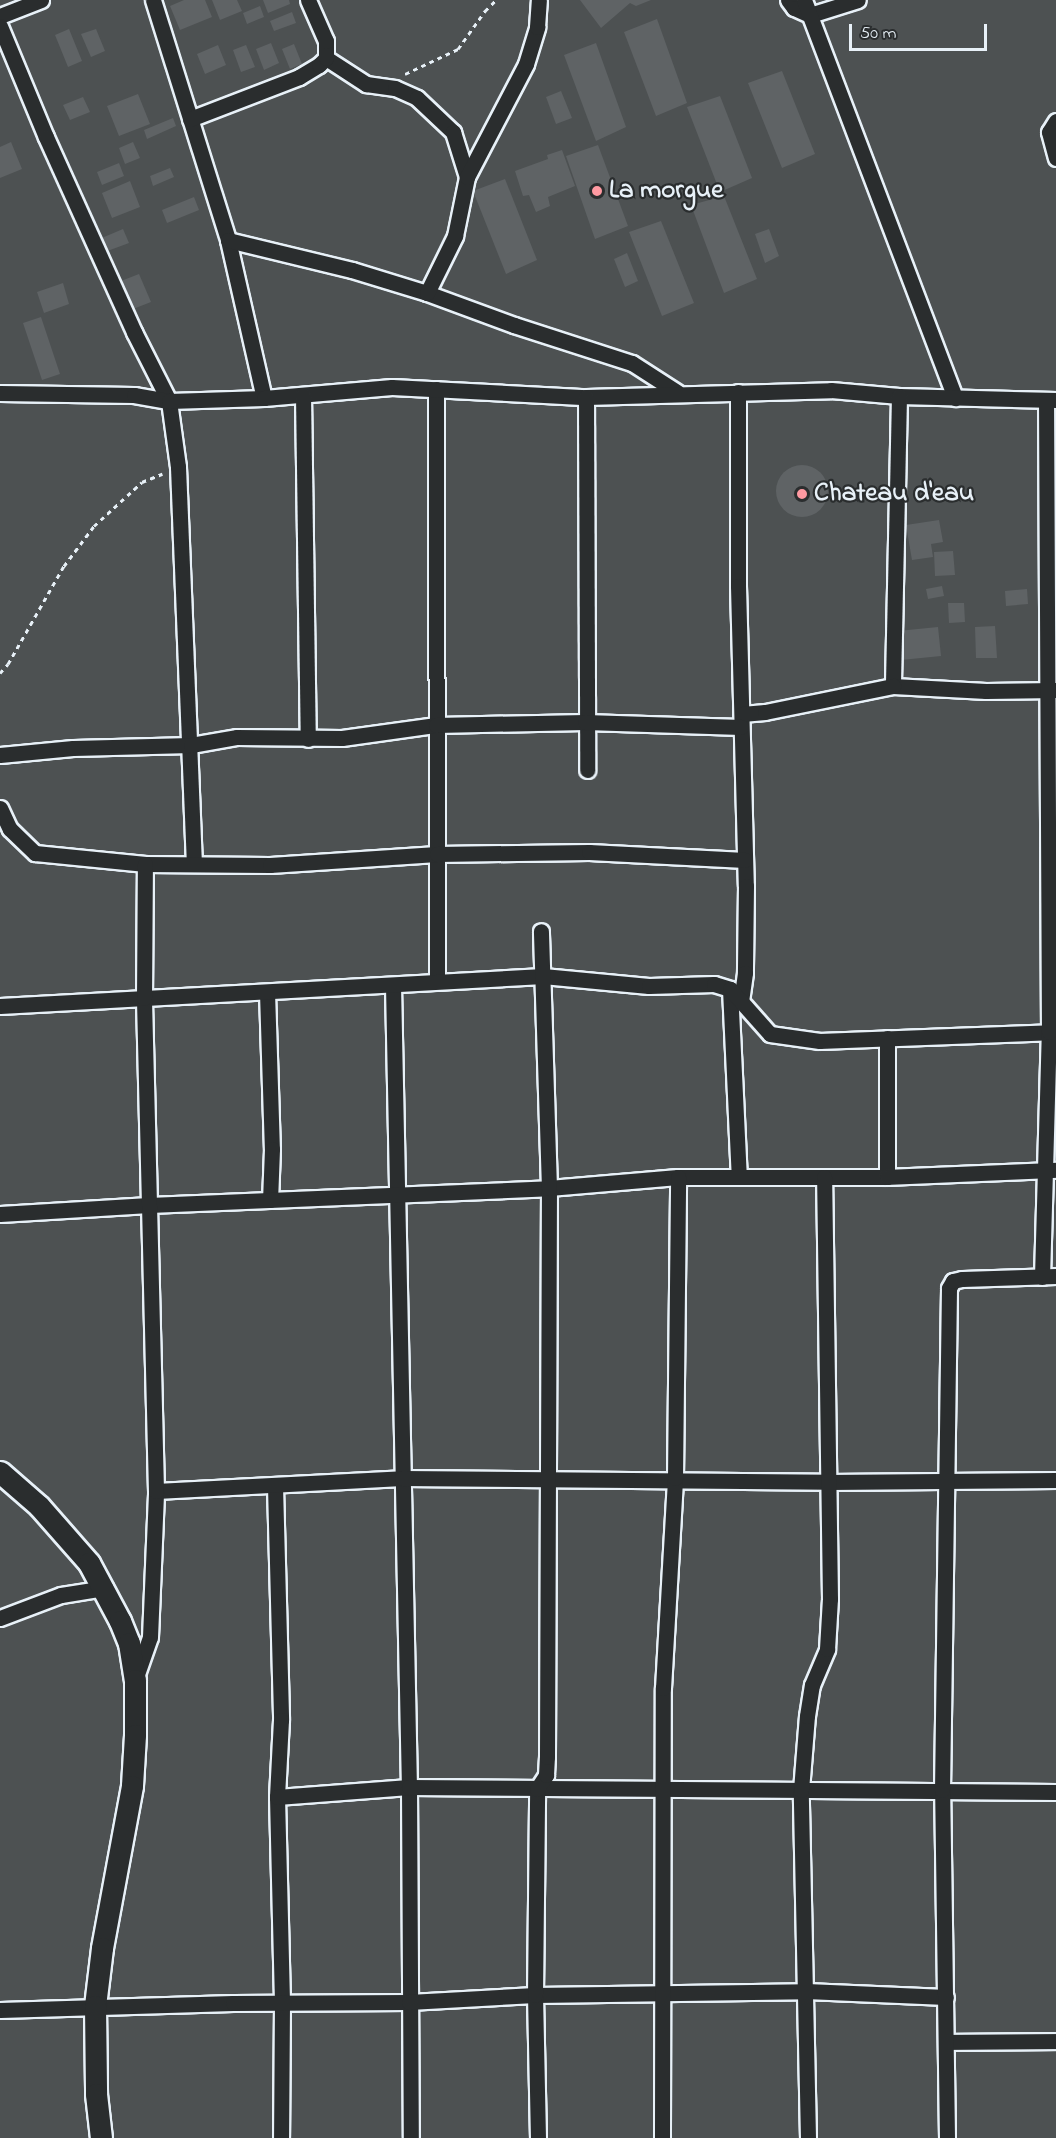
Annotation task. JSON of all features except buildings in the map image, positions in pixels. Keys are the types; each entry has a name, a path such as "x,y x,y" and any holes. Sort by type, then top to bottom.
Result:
{"street":[{"path":"0,16 41,0"},
{"path":"153,0 228,240 264,398"},
{"path":"190,119 299,77 312,71 326,58 326,41 308,0"},
{"path":"427,293 455,236 467,177 526,64 537,27 539,0"},
{"path":"788,0 794,8 810,15 858,0"},
{"path":"804,0 955,398"},
{"path":"0,26 46,137 134,332 169,400 178,467 191,744 194,863"},
{"path":"326,58 366,84 385,85 417,98 453,132 467,177"},
{"path":"1056,121 1049,132 1056,159"},
{"path":"228,240 352,270 427,293 514,325 632,363 677,392"},
{"path":"0,393 134,395 169,400 264,398 392,387 586,397 677,392 831,390 899,396 1051,400 1052,1170 1049,1277 962,1279 950,1284 942,1790 947,2138"},
{"path":"436,389 437,981"},
{"path":"738,392 738,586 745,860 745,973 741,1001"},
{"path":"303,395 308,739"},
{"path":"893,686 899,396"},
{"path":"586,397 585,722 587,770"},
{"path":"0,755 73,748 191,744 237,737 342,738 436,725 742,721 765,712 893,686 986,691 1053,690"},
{"path":"0,808 10,829 35,853 145,864 270,865 437,854 589,852 745,860"},
{"path":"135,1680 150,1637 156,1491 144,998 145,864"},
{"path":"538,2138 535,1995 537,1788 546,1775 547,1757 549,1188 541,931"},
{"path":"0,1006 543,976 649,986 701,983 730,989 770,1034 820,1041 1052,1032"},
{"path":"393,985 409,1787 411,2138"},
{"path":"730,989 739,1177"},
{"path":"267,992 272,1149 270,1200"},
{"path":"887,1038 887,1177"},
{"path":"0,1214 149,1205 549,1188 678,1177 887,1177 1052,1170"},
{"path":"662,2138 663,1688 675,1478 678,1177"},
{"path":"808,2138 801,1790 807,1716 812,1685 827,1649 830,1599 824,1177"},
{"path":"0,1472 46,1514 89,1563 105,1588 129,1643 135,1680 132,1786 102,1948 95,2006 96,2094 100,2138"},
{"path":"156,1491 402,1478 548,1480 675,1478 828,1482 1056,1480"},
{"path":"275,1486 281,1720 277,1797 282,2003 281,2138"},
{"path":"0,1618 61,1594 105,1588"},
{"path":"277,1797 409,1787 1056,1792"},
{"path":"0,2010 95,2006 409,2002 535,1995 806,1991 946,1997"},
{"path":"946,2042 1056,2041"}],"path":[{"path":"385,85 458,49 485,11 496,0"},
{"path":"0,673 8,664 64,566 94,526 142,482 178,467"}],"shaded area":[{"path":"0,0 1056,0 1056,2138 0,2138"}],"place":[{"name":"La morgue","path":"597,191"},
{"name":"Chateau d'eau","path":"802,494"}]}
